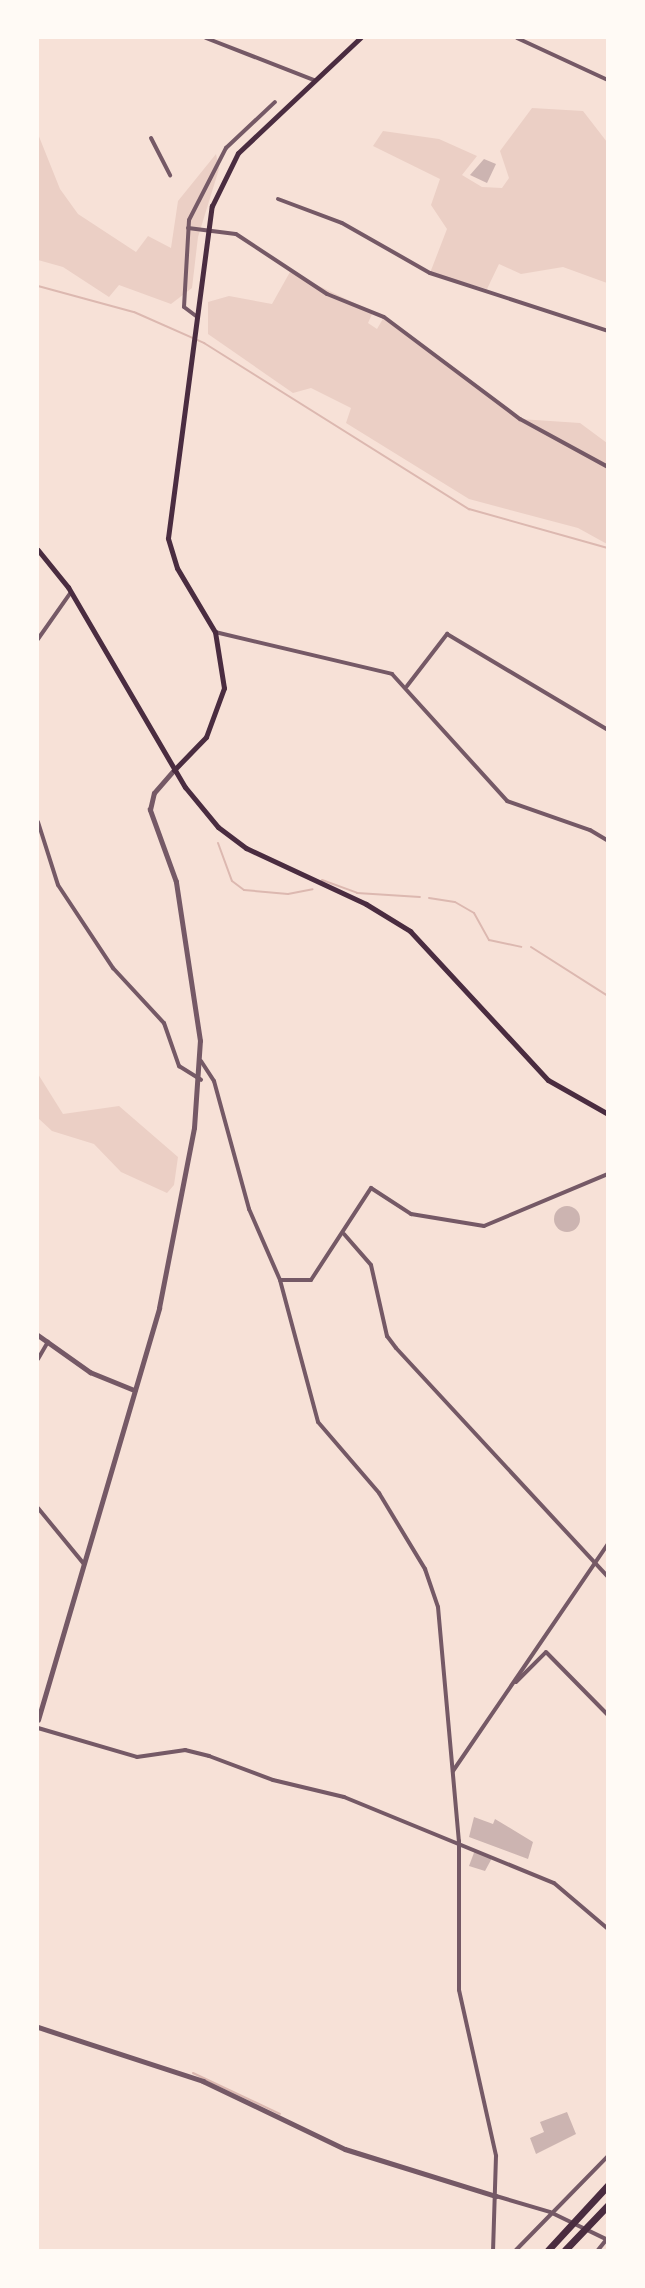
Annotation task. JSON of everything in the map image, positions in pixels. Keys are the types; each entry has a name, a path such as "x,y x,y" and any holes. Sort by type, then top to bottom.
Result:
{"highway":[{"path":"548,2250 608,2185"},
{"path":"566,2250 605,2207"}],"main road":[{"path":"174,770 206,737 221,704 225,674 215,632 177,568 168,538 190,356 219,185 238,153 360,38"},
{"path":"38,550 70,592 174,770 202,811 246,848 366,904 410,931 535,1068 608,1114"}],"street":[{"path":"206,38 314,80"},
{"path":"517,38 608,80"},
{"path":"196,316 184,307 188,228 226,148 275,102"},
{"path":"151,138 170,175"},
{"path":"278,199 342,223 430,273 608,331"},
{"path":"188,228 236,234 327,294 384,317 520,419 608,467"},
{"path":"38,639 70,592"},
{"path":"215,632 392,674 407,686 498,795 607,838"},
{"path":"407,686 447,634 608,730"},
{"path":"38,1720 85,1564 167,1271 201,1080 201,1061 176,882 151,818 154,793 174,770"},
{"path":"38,822 58,885 112,968 164,1023 179,1066 201,1080"},
{"path":"201,1061 214,1081 249,1209 280,1280 318,1422 380,1493 431,1582 441,1623 459,1841 459,1990 496,2156 493,2250"},
{"path":"280,1280 311,1280 344,1234 372,1188 411,1214 484,1226 608,1174"},
{"path":"344,1234 370,1265 387,1336 396,1348 608,1577"},
{"path":"38,1335 90,1372 134,1390"},
{"path":"38,1359 48,1342"},
{"path":"38,1508 85,1564"},
{"path":"452,1771 608,1544"},
{"path":"515,1682 522,1681 546,1652 608,1715"},
{"path":"38,1728 136,1757 185,1750 209,1755 273,1780 344,1797 459,1841 554,1883 608,1929"},
{"path":"38,2027 203,2081 345,2149 550,2212 607,2240 598,2250"},
{"path":"516,2250 550,2212 608,2156"}],"shaded area":[{"path":"532,108 583,111 607,142 607,283 563,267 521,274 499,264 487,289 430,273 447,229 431,205 440,179 373,146 383,131 439,139 477,156 462,175 482,187 502,188 509,178 500,151"},
{"path":"38,134 60,189 78,214 136,252 148,236 171,248 178,201 216,154 219,169 198,237 192,288 171,304 119,285 109,297 63,267 38,260"},
{"path":"290,272 373,312 368,323 377,329 384,317 520,419 580,423 607,443 607,544 578,528 469,499 346,423 351,408 311,388 293,393 208,334 208,302 229,296 272,304"},
{"path":"38,1074 63,1114 119,1106 178,1157 174,1185 167,1193 121,1172 94,1144 52,1131 38,1118"}],"building":[{"path":"484,159 496,164 487,183 470,175"},
{"path":"567,1206 576,1210 580,1219 576,1228 567,1232 558,1228 554,1219 558,1210"},
{"path":"474,1817 493,1824 495,1819 533,1842 528,1859 469,1837"},
{"path":"475,1850 492,1858 485,1871 469,1866"},
{"path":"567,2112 576,2134 536,2154 530,2138 544,2132 540,2122"}],"waterway":[{"path":"38,286 134,312 204,343 469,509 608,548"},
{"path":"218,843 232,881 244,890 288,894 313,889"},
{"path":"322,880 357,893 420,897"},
{"path":"429,898 455,902 474,913 489,940 521,947"},
{"path":"531,947 608,996"},
{"path":"193,2073 280,2114"}]}
